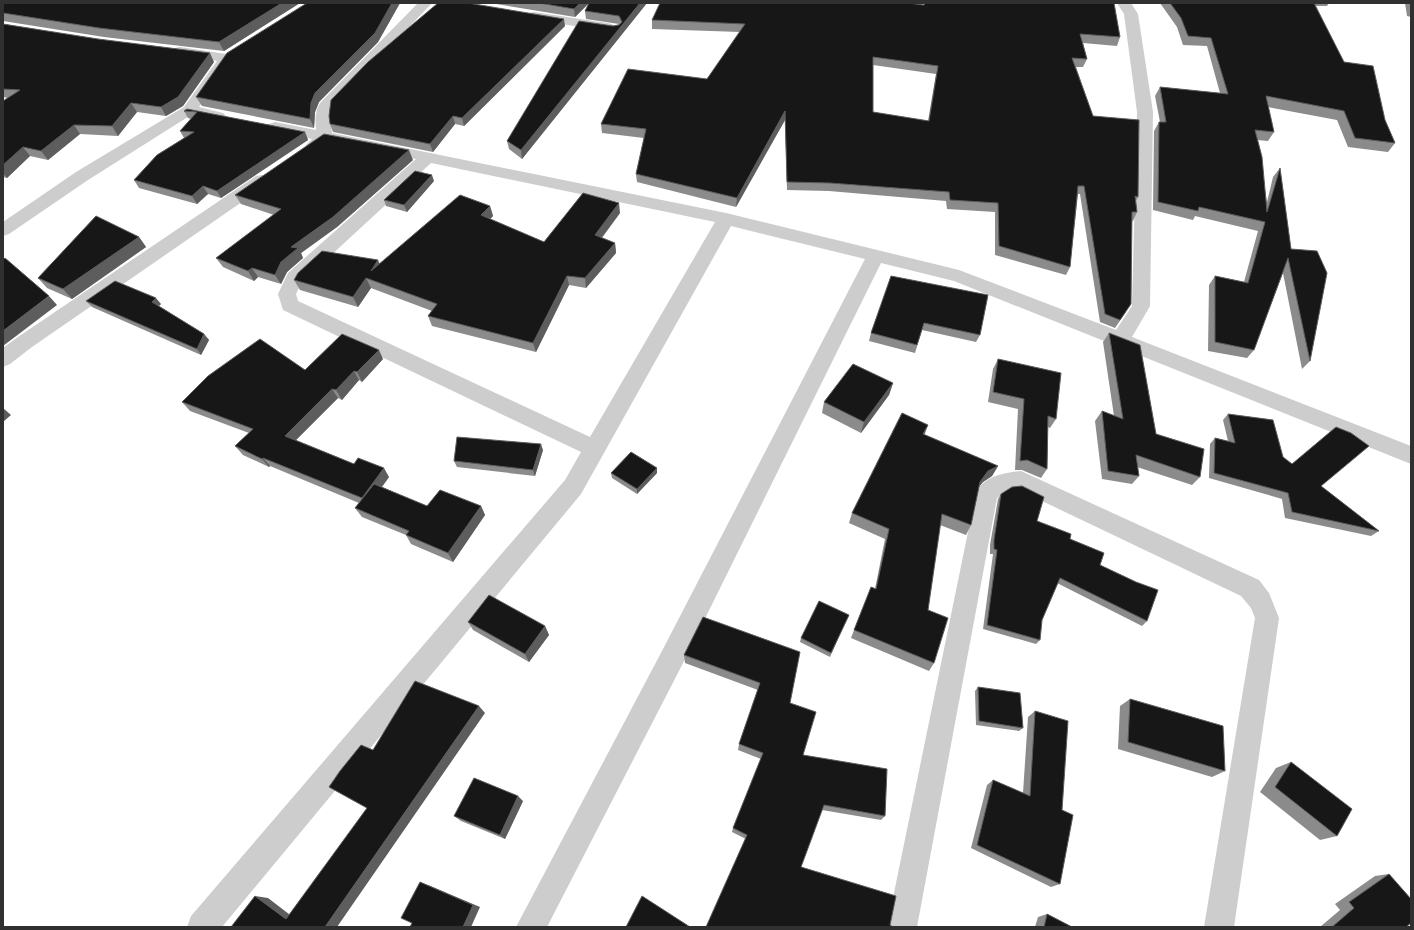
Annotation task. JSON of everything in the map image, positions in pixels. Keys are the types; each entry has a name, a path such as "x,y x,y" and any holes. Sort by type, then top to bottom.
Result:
{"street":[{"path":"325,137 323,124 325,106 425,3"},
{"path":"1120,340 1141,306 1145,112 1131,14 1124,3"},
{"path":"520,13 614,29"},
{"path":"3,230 82,176 189,110 233,54 166,49"},
{"path":"189,110 232,119"},
{"path":"262,124 726,219 959,276 1411,455"},
{"path":"299,155 325,137"},
{"path":"428,157 295,278 287,294 290,305 595,449"},
{"path":"3,359 25,342 273,172"},
{"path":"202,927 573,487 726,219"},
{"path":"531,927 671,660 876,255"},
{"path":"902,927 987,493 1003,482 1021,480 1250,588 1260,601 1267,618 1219,927"}],"building":[{"path":"3,3 282,3 219,42 99,28 3,13"},
{"path":"307,3 392,3 375,33 315,93 311,103 310,119 196,97 227,53"},
{"path":"438,3 468,3 564,19 462,118 453,116 430,144 330,124 329,116 331,100 368,62"},
{"path":"539,3 580,3 574,9"},
{"path":"589,3 640,3 521,150 507,141 579,21 613,26 619,25 622,22 619,16 585,11"},
{"path":"660,3 908,3 924,5 925,3 1114,3 1120,37 1080,34 1087,59 1072,58 1093,116 1139,120 1138,197 1135,196 1137,212 1132,212 1131,304 1120,320 1105,314 1084,186 1078,186 1070,267 999,246 998,203 950,200 949,192 830,183 787,182 785,111 737,198 636,174 646,129 601,124 628,69 707,79 745,24 652,20","holes":["873,57 938,66 929,121 873,112"]},
{"path":"1170,3 1314,3 1344,62 1373,66 1385,120 1395,143 1355,138 1344,111 1266,96 1274,132 1255,130 1262,157 1267,212 1280,168 1291,249 1317,251 1327,273 1310,361 1288,258 1254,350 1215,342 1215,276 1248,283 1265,222 1199,207 1198,211 1158,202 1159,122 1166,122 1160,87 1228,94 1211,38 1188,36 1181,18"},
{"path":"3,24 98,39 210,53 178,97 161,107 131,103 112,126 74,125 41,151 23,147 3,165 3,101 20,90 3,89"},
{"path":"187,109 305,132 217,191 203,186 192,196 134,180 157,155 194,132 180,131 197,112 184,111"},
{"path":"324,134 409,150 333,217 291,247 298,248 281,262 275,275 252,268 248,271 216,258 281,209 235,195"},
{"path":"415,171 432,175 404,205 384,200"},
{"path":"583,193 619,203 595,235 615,243 585,278 567,276 533,343 428,316 437,304 366,278 353,297 294,280 298,273 322,251 378,260 371,271 460,195 490,206 481,215 544,242"},
{"path":"96,216 139,237 63,289 38,278"},
{"path":"5,258 49,296 3,331 3,260"},
{"path":"891,276 988,295 980,335 924,323 917,345 871,333"},
{"path":"115,281 156,298 152,302 204,334 197,349 86,301"},
{"path":"1109,333 1140,345 1156,434 1204,449 1200,477 1136,455 1139,476 1108,471 1102,411 1123,419"},
{"path":"342,334 379,350 357,372 354,371 336,390 332,389 285,436 354,464 358,458 384,468 362,498 263,458 262,459 235,446 253,429 182,402 208,376 260,339 305,370"},
{"path":"998,359 1061,373 1056,419 1048,416 1047,469 1027,460 1020,461 1024,399 993,392"},
{"path":"853,364 893,383 864,422 824,402"},
{"path":"902,413 928,425 923,434 998,466 988,471 980,482 971,525 942,514 928,610 948,618 934,663 854,630 871,587 876,589 889,529 852,513"},
{"path":"1228,414 1273,420 1283,457 1292,464 1336,427 1351,433 1369,446 1321,486 1379,531 1292,512 1288,493 1214,473 1215,438 1235,443"},
{"path":"457,437 541,444 533,470 454,461"},
{"path":"631,452 657,468 637,489 611,473"},
{"path":"374,484 427,506 440,490 481,506 448,553 406,535 409,531 355,508"},
{"path":"1022,486 1044,497 1037,521 1071,534 1070,539 1104,553 1100,565 1136,582 1158,590 1147,621 1060,578 1042,620 1040,640 987,625 997,550 994,549 994,540 1001,494 1012,487"},
{"path":"489,595 545,626 525,654 468,622"},
{"path":"819,601 849,615 831,653 801,638"},
{"path":"703,617 800,652 790,703 816,712 803,755 887,769 885,816 824,805 801,867 896,896 890,925 893,927 706,927 747,835 733,828 763,753 739,744 760,683 684,655"},
{"path":"415,681 479,706 325,927 231,927 255,896 286,919 367,808 329,787 361,745 373,750"},
{"path":"978,687 1020,693 1023,728 979,721"},
{"path":"1130,699 1223,726 1225,771 1128,742"},
{"path":"1035,711 1068,721 1062,810 1073,815 1060,884 977,845 993,780 1030,796"},
{"path":"1291,762 1352,809 1337,836 1275,787"},
{"path":"474,778 518,796 500,835 454,816"},
{"path":"1389,874 1411,899 1411,923 1406,927 1332,927 1354,908 1349,902"},
{"path":"420,882 473,905 463,927 410,927 412,923 401,918"},
{"path":"642,896 690,927 626,927"},
{"path":"1047,914 1072,927 1044,927"}]}
